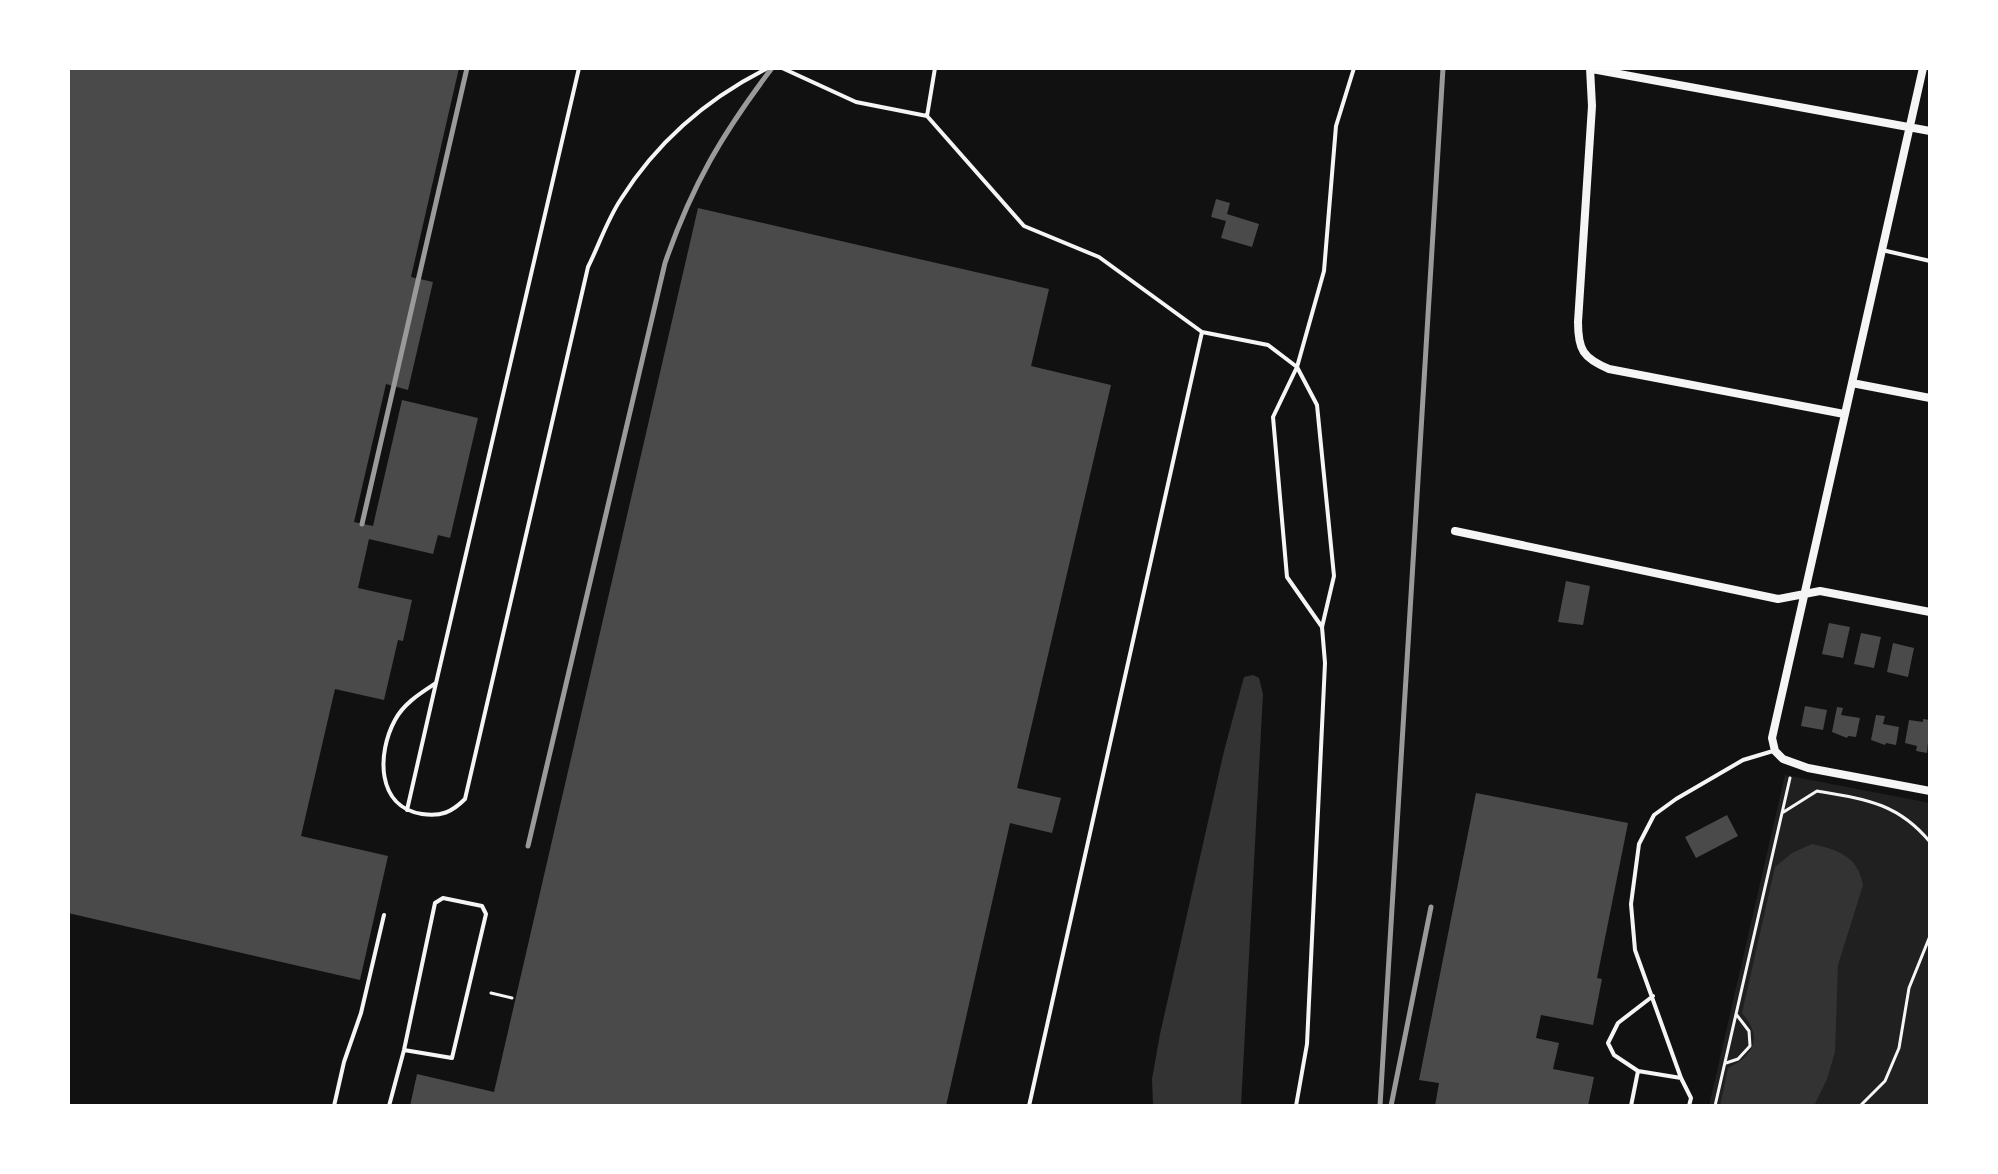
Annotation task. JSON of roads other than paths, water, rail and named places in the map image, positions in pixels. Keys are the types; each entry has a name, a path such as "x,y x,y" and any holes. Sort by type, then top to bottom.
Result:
{"street":[{"path":"1844,414 1609,369 1584,354 1578,341 1578,322 1592,101 1591,68 1930,131"},
{"path":"1923,68 1772,738 1775,751 1783,759 1808,768 1930,791"},
{"path":"1852,383 1930,398"},
{"path":"1455,531 1778,599 1820,591 1930,612"}],"lane":[{"path":"407,811 579,68"},
{"path":"436,683 413,698 395,719 382,755 385,787 397,805 407,811 439,815 454,810 465,799 588,267 620,201 657,150 694,115 737,83 768,68"},
{"path":"782,68 856,102 927,116 1024,226 1099,257 1202,332 1268,345 1297,367 1317,405 1334,576 1322,627 1325,663 1307,1044 1296,1106"},
{"path":"927,116 935,68"},
{"path":"1322,627 1287,577 1273,417 1297,367 1324,271 1336,126 1354,68"},
{"path":"1882,250 1930,261"},
{"path":"1029,1106 1202,332"},
{"path":"1689,1106 1691,1098 1635,950 1631,904 1639,844 1654,815 1676,799 1743,760 1775,751"},
{"path":"389,1106 435,903 443,898 482,906 486,914 452,1058 404,1050"},
{"path":"334,1106 344,1062 361,1013 384,915"},
{"path":"1653,996 1618,1023 1608,1043 1614,1055 1638,1071 1681,1078"},
{"path":"1631,1106 1638,1071"}],"railway":[{"path":"362,524 467,68"},
{"path":"528,846 665,263 686,209 710,161 772,68"},
{"path":"1380,1106 1443,68"},
{"path":"1391,1106 1431,907"}]}
